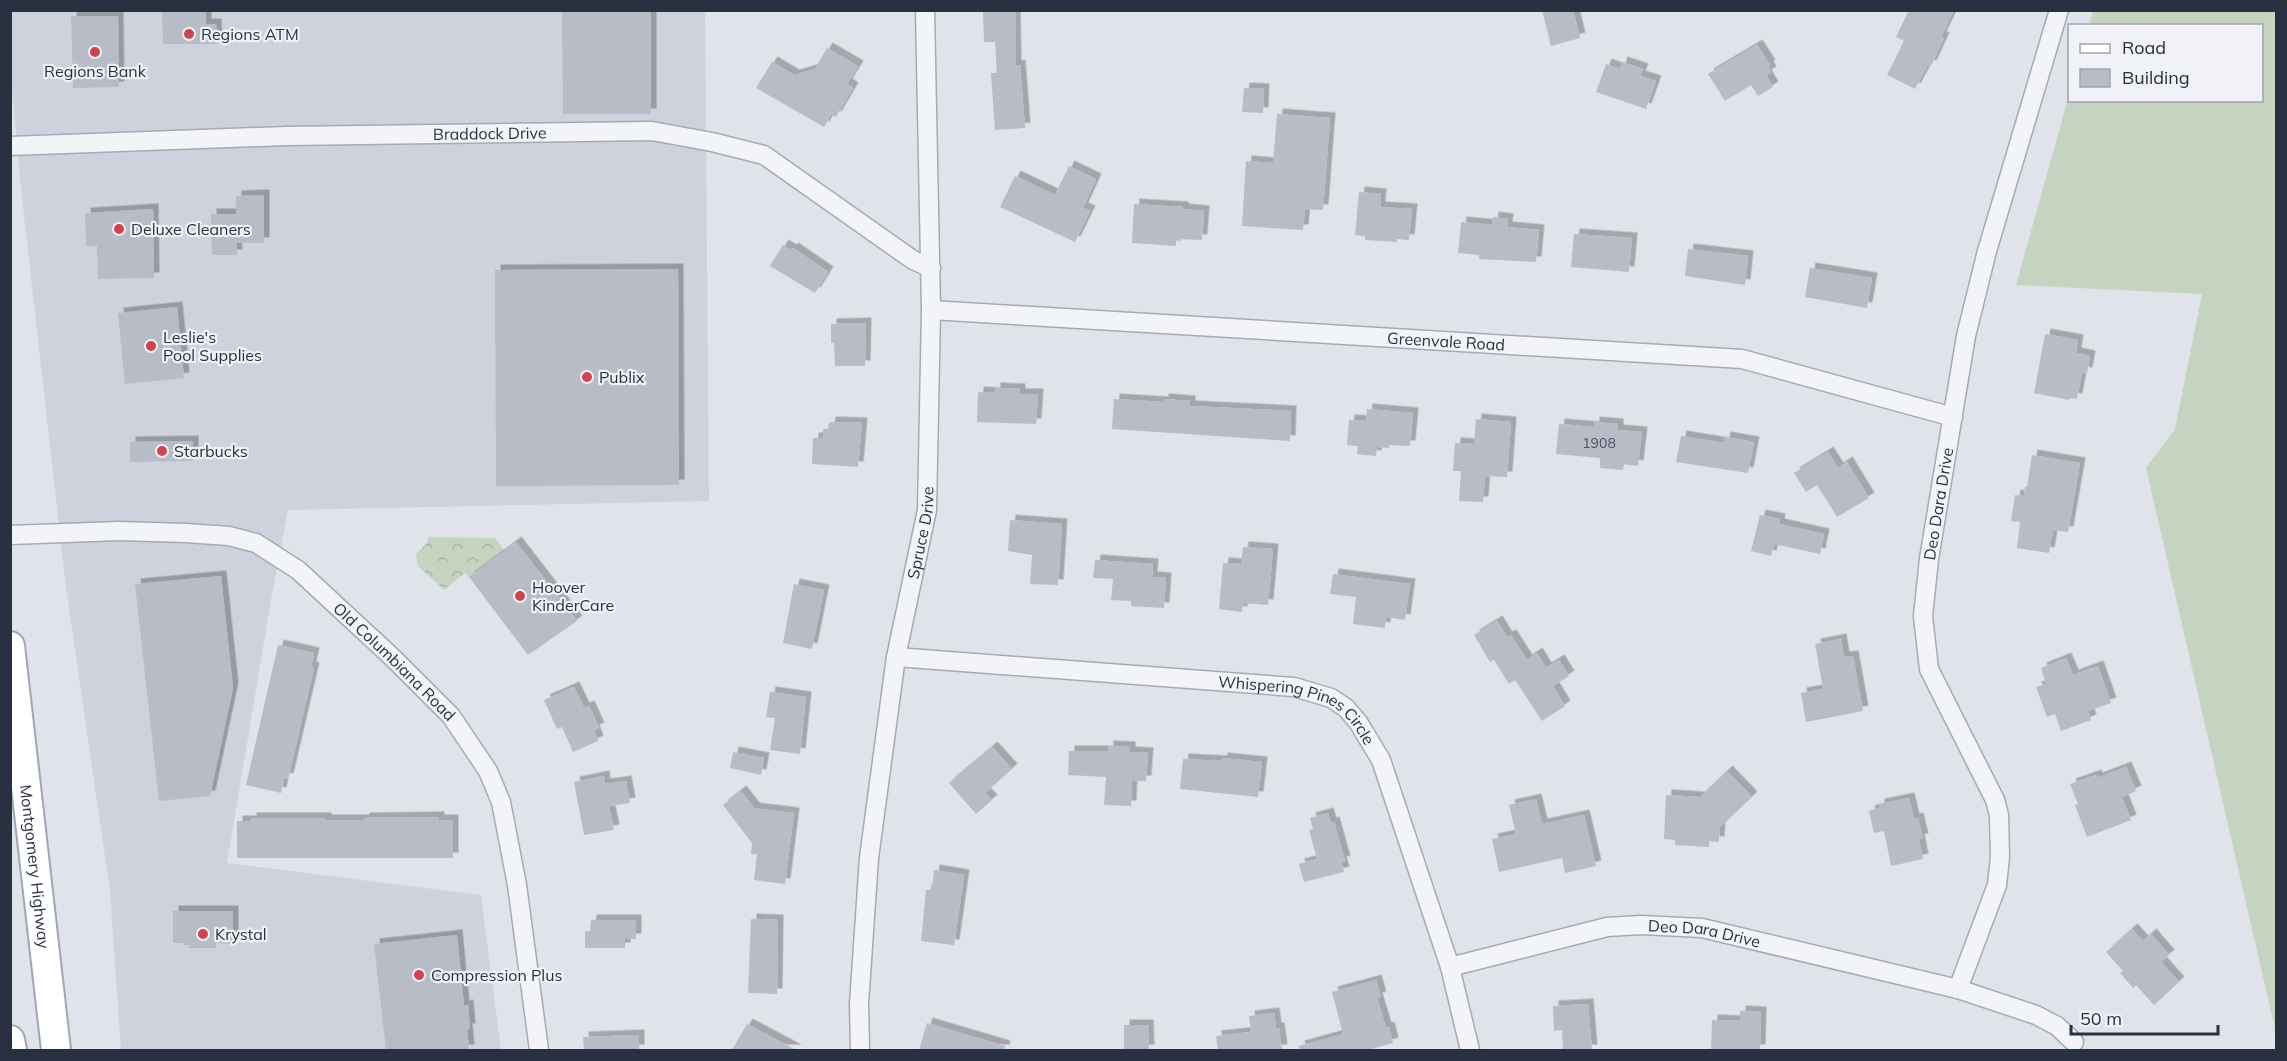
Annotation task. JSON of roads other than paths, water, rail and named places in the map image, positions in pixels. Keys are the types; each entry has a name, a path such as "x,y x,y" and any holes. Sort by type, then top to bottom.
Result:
{"main road":[{"name":"Montgomery Highway","path":"10,646 56,1050"},
{"path":"10,1040 12,1050"}],"street":[{"name":"Spruce Drive","path":"860,1050 859,1004 869,858 896,657 927,510 931,268 925,10"},
{"name":"Deo Dara Drive","path":"1958,989 1997,885 2000,857 1999,815 1995,800 1929,669 1923,616 1929,560 1966,336 1988,251 2059,10"},
{"name":"Braddock Drive","path":"10,146 286,136 652,131 712,142 764,155 913,260 931,268"},
{"name":"Greenvale Road","path":"931,310 1742,359 1953,417"},
{"name":"Old Columbiana Road","path":"10,535 119,531 186,533 229,536 256,543 298,570 390,656 451,717 488,771 501,802 518,885 539,1050"},
{"name":"Whispering Pines Circle","path":"896,657 1294,687 1331,698 1346,708 1358,722 1381,760 1450,967 1470,1050"},
{"name":"Deo Dara Drive","path":"1450,967 1607,927 1702,928 1958,989 2036,1015 2057,1026 2074,1042"}],"place":[{"name":"Regions ATM","path":"189,34"},
{"name":"Regions Bank","path":"95,52"},
{"name":"Deluxe Cleaners","path":"119,229"},
{"name":"Leslie's Pool Supplies","path":"151,346"},
{"name":"Publix","path":"587,377"},
{"name":"Starbucks","path":"162,451"},
{"name":"Hoover KinderCare","path":"520,596"},
{"name":"Krystal","path":"203,934"},
{"name":"Compression Plus","path":"419,975"}]}
